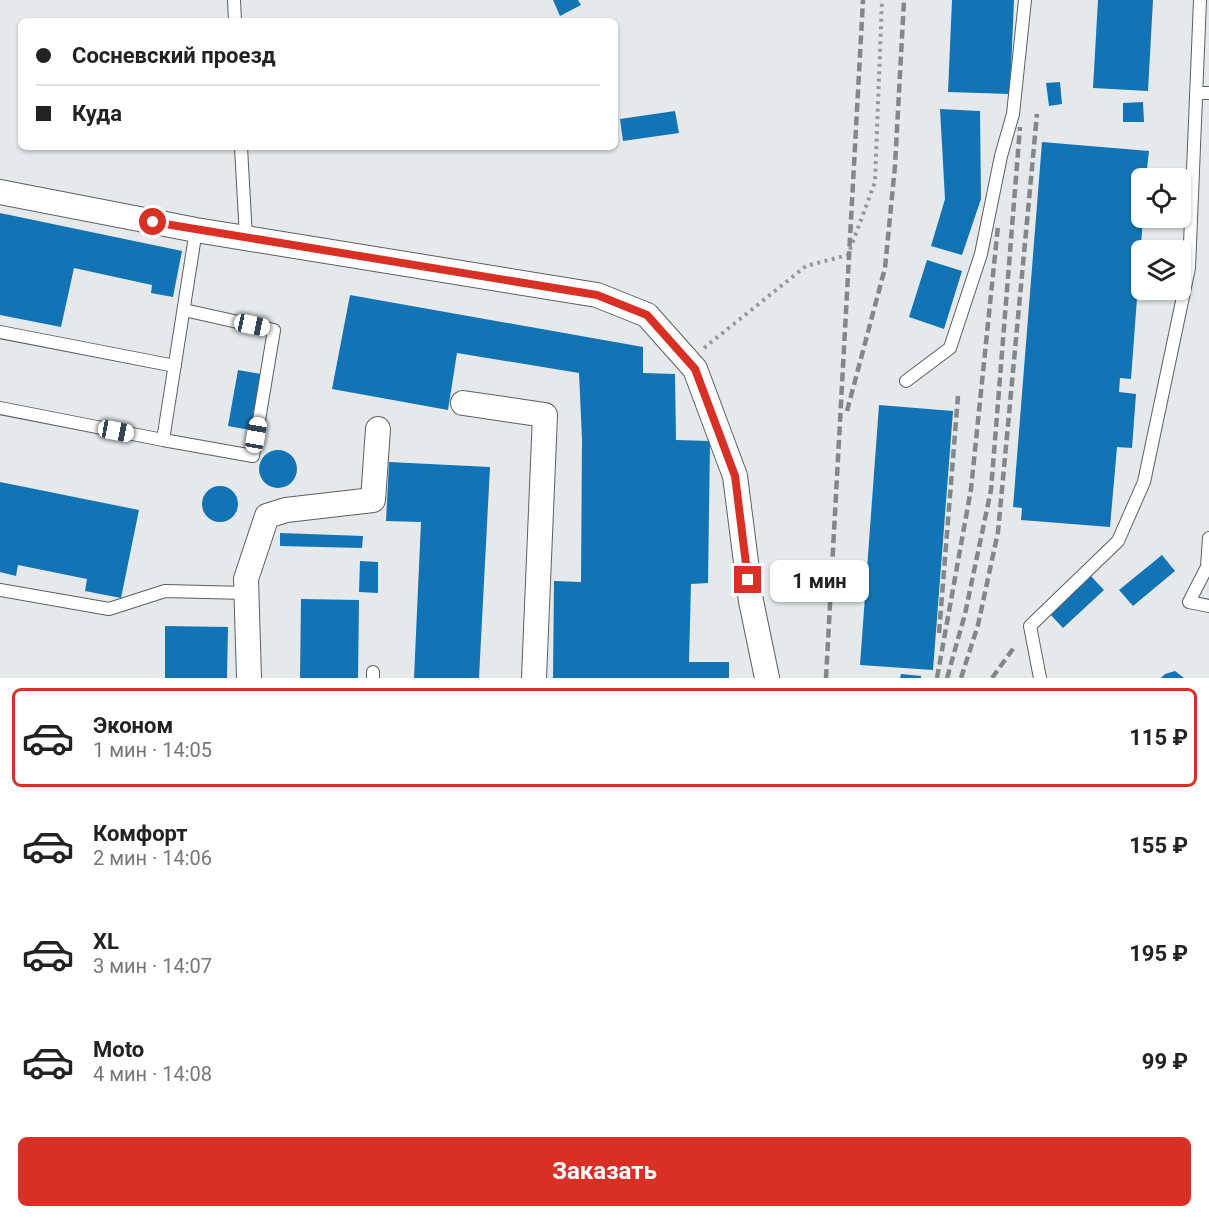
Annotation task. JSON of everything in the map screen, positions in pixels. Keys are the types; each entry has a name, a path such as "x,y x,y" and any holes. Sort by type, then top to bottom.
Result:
{"street":[{"path":"0,192 196,230 597,295 647,315 695,369 735,476 751,601 767,678"},
{"path":"462,403 545,415 534,678"},
{"path":"249,678 246,579 267,516 286,510 373,500 378,429"}],"lane":[{"path":"234,0 235,18"},
{"path":"906,381 950,348 981,254 1001,156 1013,114 1025,0"},
{"path":"1040,678 1030,626 1118,541 1144,482 1189,268 1203,93 1200,0"},
{"path":"241,150 246,238"},
{"path":"163,440 196,230"},
{"path":"0,408 253,456 274,330 184,310"},
{"path":"0,332 175,366"},
{"path":"1209,538 1208,568 1189,602 1209,606"},
{"path":"0,590 109,609 165,591 246,593"}],"path":[{"path":"695,369 700,351 806,266 848,255 874,182 882,0"}],"building":[{"path":"553,0 578,0 581,5 560,16"},
{"path":"952,0 1014,0 1010,94 948,92"},
{"path":"1098,0 1153,0 1148,91 1093,88"},
{"path":"1060,82 1062,104 1049,106 1046,83"},
{"path":"1143,102 1144,122 1123,122 1123,103"},
{"path":"940,109 980,111 981,199 962,255 931,246 945,199"},
{"path":"675,111 679,133 623,141 620,119"},
{"path":"1042,142 1149,151 1147,168 1131,168 1131,228 1142,228 1141,240 1131,240 1131,300 1137,300 1131,379 1120,378 1119,392 1136,394 1132,448 1117,447 1110,527 1021,520 1022,508 1013,507"},
{"path":"0,213 182,251 173,297 151,293 152,285 74,268 61,327 0,315"},
{"path":"927,260 962,271 944,329 909,317"},
{"path":"350,295 643,347 643,373 675,374 676,440 710,441 708,583 691,584 689,662 729,662 729,678 553,678 554,581 581,582 582,439 579,373 457,353 448,410 332,389"},
{"path":"238,370 261,374 250,430 228,426"},
{"path":"879,405 953,411 933,670 860,665"},
{"path":"278,450 292,455 297,469 292,483 278,488 264,483 259,469 264,455"},
{"path":"389,462 490,467 479,678 414,678 421,522 386,521"},
{"path":"0,482 139,510 121,598 85,591 87,579 18,565 16,576 0,572"},
{"path":"220,486 233,491 238,504 233,517 220,522 207,517 202,504 207,491"},
{"path":"280,533 363,536 362,548 280,546"},
{"path":"1162,555 1175,571 1133,606 1119,590"},
{"path":"360,561 378,562 378,593 359,592"},
{"path":"1089,574 1104,590 1063,628 1048,612"},
{"path":"301,599 359,600 358,678 300,678"},
{"path":"165,626 228,627 227,678 165,678"},
{"path":"1175,671 1184,678 1161,678 1165,674"},
{"path":"901,674 921,676 921,678 900,678"}],"railway":[{"path":"826,678 863,0"},
{"path":"847,411 885,268 895,166 904,0"},
{"path":"961,678 978,625 998,532 1037,114"},
{"path":"947,678 965,614 991,490 1020,127"},
{"path":"937,678 971,489 998,226"},
{"path":"939,633 958,396"},
{"path":"992,678 1015,646"}],"route":[{"path":"153,222 597,295 647,315 695,369 735,476 748,580"}]}
